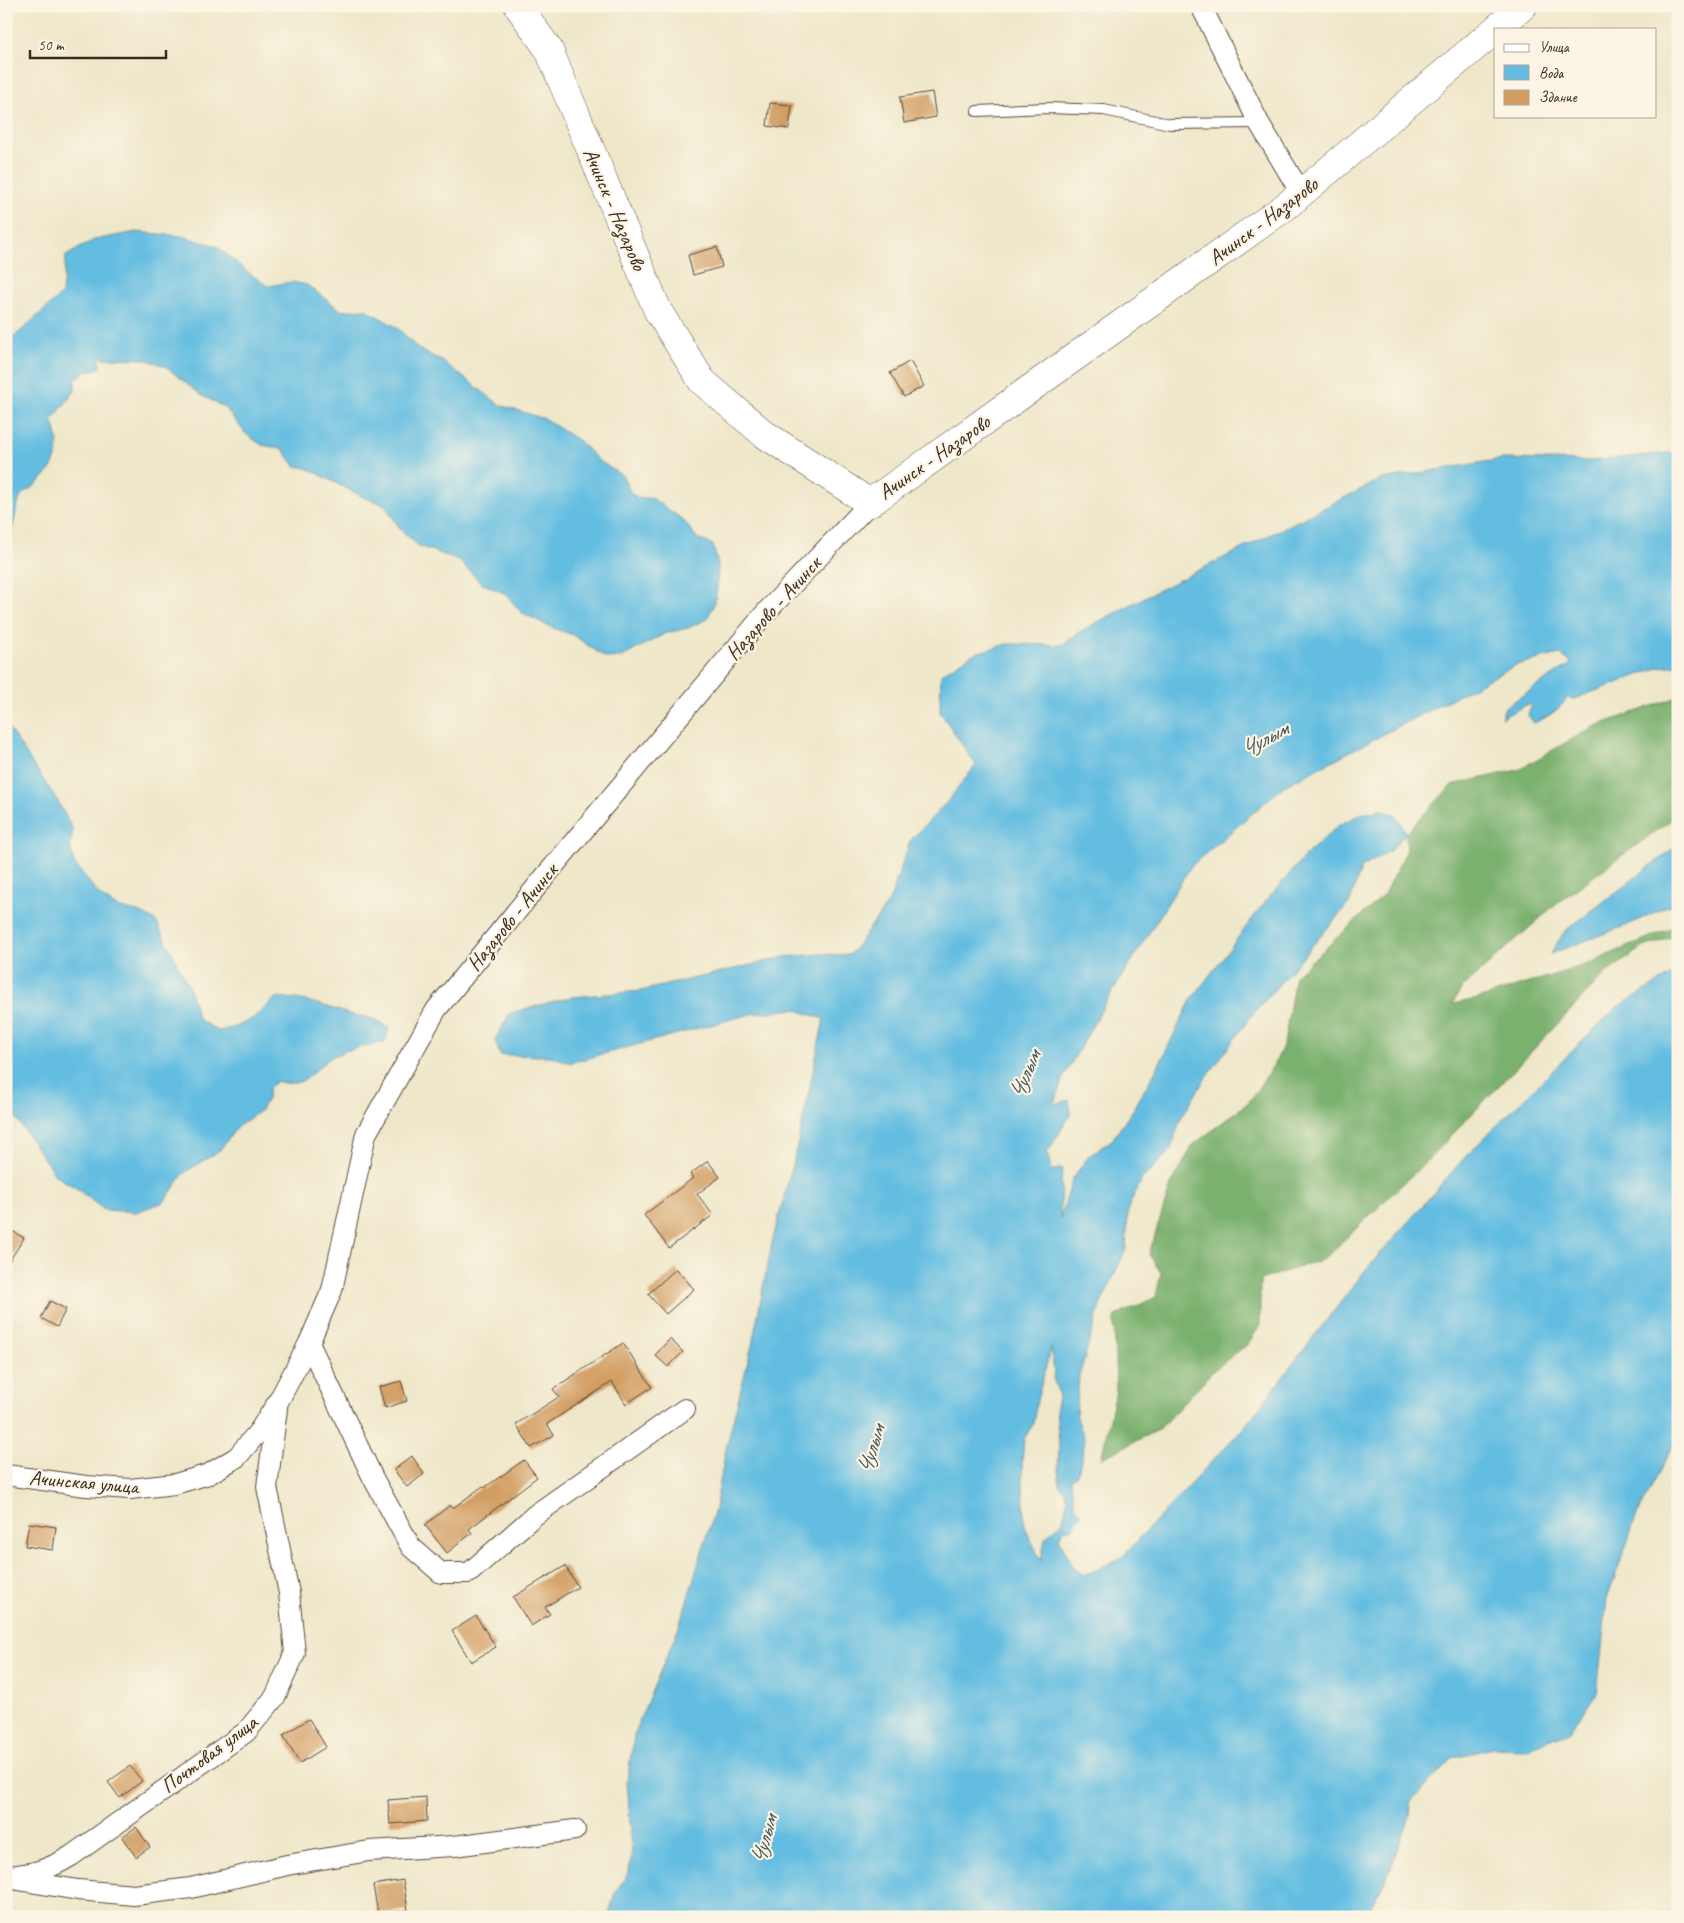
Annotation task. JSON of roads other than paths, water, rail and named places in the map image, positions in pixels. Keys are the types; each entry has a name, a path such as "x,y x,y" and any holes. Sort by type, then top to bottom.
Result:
{"street":[{"name":"Ачинск - Назарово","path":"518,6 549,50 658,311 702,380 764,434 870,503 1302,193 1494,31"},
{"path":"1201,6 1259,123 1302,193"},
{"name":"Ачинск - Назарово","path":"1497,28 1523,6"},
{"name":"Назарово - Ачинск","path":"278,1402 309,1343 332,1290 366,1134 436,1010 762,617 870,503"},
{"path":"309,1343 373,1478 411,1547 441,1574 469,1573 535,1515 685,1409"},
{"name":"Ачинская улица","path":"6,1475 86,1486 130,1489 175,1484 208,1474 237,1457 259,1431 278,1402"},
{"name":"Почтовая улица","path":"6,1877 33,1874 54,1866 71,1856 246,1732 266,1710 282,1684 296,1653 289,1593 267,1491 278,1402"},
{"name":"Почтовая улица","path":"6,1877 78,1890 134,1895 191,1888 288,1865 369,1851 454,1846 575,1830"}],"lane":[{"path":"977,111 1048,108 1104,110 1170,124 1259,123"}],"water":[{"path":"136,232 181,236 217,246 246,271 268,286 292,282 307,285 342,311 365,309 398,328 418,349 442,361 500,405 545,419 579,441 599,461 623,476 630,492 638,498 652,498 683,520 698,539 713,545 718,565 717,589 714,604 707,619 688,628 666,633 622,657 606,658 573,635 550,627 521,612 506,594 481,583 458,560 419,546 401,530 385,505 363,497 307,468 295,466 283,449 262,445 246,434 225,408 201,395 165,366 145,359 99,358 101,368 84,372 75,380 75,391 52,420 56,430 58,449 53,465 41,480 21,496 6,544 6,335 15,336 62,294 66,256 94,240"},
{"name":"Чулым","path":"1678,452 1678,665 1660,667 1571,700 1568,697 1553,713 1534,723 1528,715 1531,705 1526,705 1501,718 1505,707 1572,663 1559,654 1516,665 1284,786 1191,866 1107,1000 1062,1080 1055,1104 1069,1100 1071,1114 1047,1153 1052,1171 1062,1168 1060,1219 1073,1178 1089,1156 1112,1140 1135,1107 1163,1057 1191,1000 1265,902 1307,854 1339,825 1361,814 1381,810 1396,815 1406,833 1391,850 1361,868 1350,902 1249,1019 1203,1082 1181,1118 1170,1151 1142,1179 1128,1208 1126,1249 1100,1306 1079,1376 1076,1414 1085,1441 1079,1469 1076,1476 1071,1480 1074,1504 1081,1514 1072,1529 1064,1529 1059,1538 1073,1567 1084,1576 1122,1557 1245,1426 1364,1272 1467,1155 1616,1008 1678,971 1678,1436 1638,1512 1607,1599 1597,1694 1567,1733 1526,1749 1492,1748 1451,1759 1411,1802 1408,1822 1385,1883 1363,1917 608,1917 615,1893 629,1872 632,1849 627,1780 635,1731 679,1627 715,1509 727,1444 752,1345 772,1243 799,1139 824,1019 794,1009 751,1014 570,1063 551,1056 500,1055 495,1040 510,1013 572,997 641,991 785,957 821,954 850,955 889,902 910,841 947,802 976,765 940,712 941,674 973,654 1007,644 1062,645 1081,631 1145,597 1382,479 1503,459 1589,461","holes":["1051,1348 1053,1378 1059,1394 1056,1407 1059,1445 1058,1470 1060,1486 1065,1491 1067,1501 1063,1521 1045,1538 1041,1561 1025,1527 1022,1462 1024,1439 1033,1424 1037,1400"]},
{"path":"6,724 57,800 73,830 70,846 74,863 100,896 117,907 141,913 156,921 189,987 198,1019 218,1031 227,1029 250,1020 275,998 285,998 311,1002 372,1019 389,1028 385,1042 336,1055 309,1076 295,1083 276,1081 269,1088 267,1099 261,1110 237,1127 219,1151 184,1173 164,1202 136,1212 104,1210 76,1188 55,1175 6,1103"},
{"path":"1678,845 1678,901 1630,924 1550,954 1565,931"}]}
